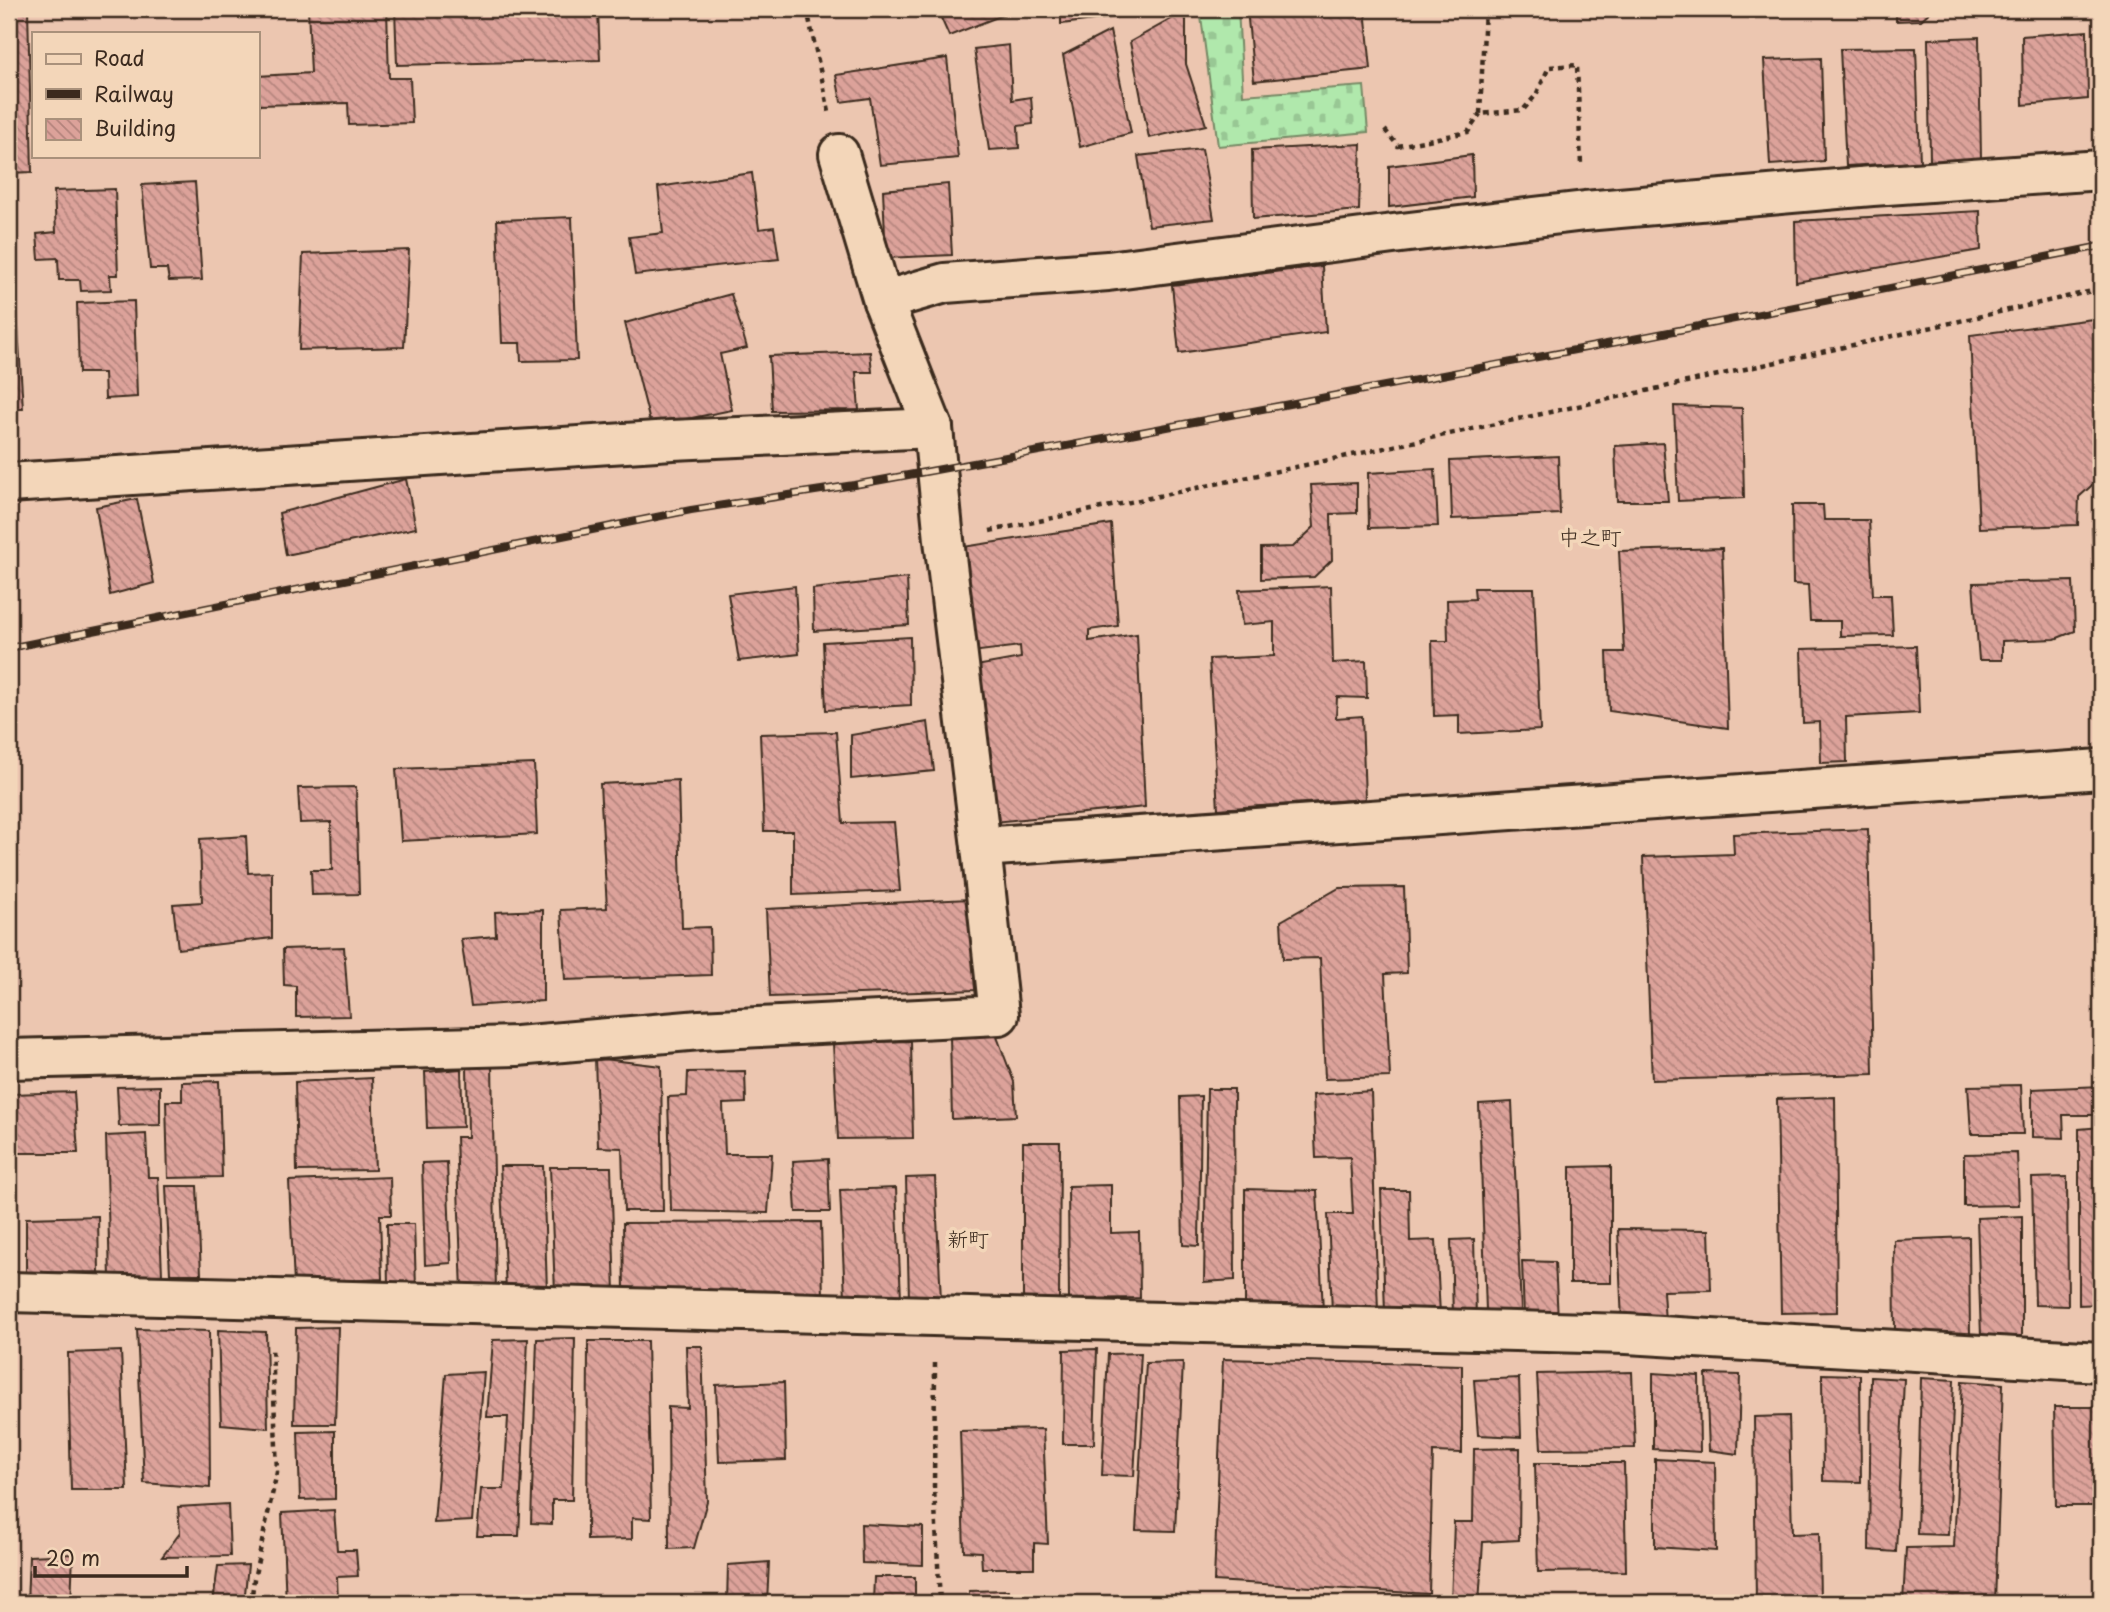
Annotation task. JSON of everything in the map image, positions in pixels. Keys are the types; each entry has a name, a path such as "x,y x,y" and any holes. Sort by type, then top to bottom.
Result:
{"street":[{"path":"9,1059 517,1046 700,1030 999,1015 933,428 883,301 839,153"},
{"path":"883,301 945,283 1108,271 1585,211 1872,186 2101,170"},
{"path":"9,483 644,442 933,428"},
{"path":"981,847 2101,769"},
{"path":"9,1292 1627,1334 2101,1362"}],"path":[{"path":"807,9 839,153"},
{"path":"1385,130 1398,146 1468,132 1480,114 1485,9"},
{"path":"1480,114 1523,110 1536,95 1549,67 1577,65 1581,160"},
{"path":"944,540 1287,470 1693,382 2101,289"},
{"path":"251,1603 277,1472 269,1300"},
{"path":"935,1317 934,1488 940,1603"}],"green space":[{"path":"1200,9 1238,9 1243,95 1364,86 1368,132 1218,146"}],"building":[{"path":"9,9 28,9 32,172 9,173"},
{"path":"308,9 387,9 389,78 410,78 412,123 349,125 348,103 259,105 259,76 311,73"},
{"path":"395,9 598,9 600,60 397,65"},
{"path":"937,9 1018,9 949,36"},
{"path":"1061,9 1141,9 1141,14 1061,24"},
{"path":"1247,9 1365,9 1371,69 1254,81"},
{"path":"1896,9 1933,9 1921,20 1896,21"},
{"path":"1186,11 1186,64 1206,125 1149,138 1130,42"},
{"path":"1110,31 1131,133 1080,147 1063,55"},
{"path":"2087,31 2088,99 2023,105 2022,36"},
{"path":"1979,37 1981,159 1930,161 1928,39"},
{"path":"1009,45 1012,100 1031,97 1033,124 1018,126 1019,148 989,150 974,49"},
{"path":"1916,48 1920,162 1846,166 1840,49"},
{"path":"947,58 958,158 880,165 870,98 841,102 836,75"},
{"path":"1821,58 1824,161 1770,165 1764,60"},
{"path":"1361,144 1359,210 1253,219 1252,150"},
{"path":"1202,149 1214,219 1149,226 1138,156"},
{"path":"1472,155 1473,197 1389,207 1389,166"},
{"path":"752,173 759,229 774,227 779,259 635,275 629,237 663,233 658,187"},
{"path":"195,182 202,280 169,281 167,269 150,269 142,185"},
{"path":"948,184 952,255 886,258 883,190"},
{"path":"115,189 118,275 110,275 111,290 81,291 80,280 59,280 58,258 39,259 37,234 56,232 54,191"},
{"path":"1980,211 1981,250 1796,282 1795,221"},
{"path":"572,217 577,360 521,361 520,343 502,343 497,220"},
{"path":"409,250 404,347 299,350 303,254"},
{"path":"1322,266 1326,332 1179,353 1172,285"},
{"path":"9,293 16,294 23,409 9,409"},
{"path":"731,294 747,348 720,354 732,410 651,426 625,323"},
{"path":"134,301 137,397 105,399 104,373 79,373 77,303"},
{"path":"2101,318 2101,477 2079,497 2078,525 1979,528 1970,335"},
{"path":"870,352 872,372 856,372 859,410 772,411 769,356"},
{"path":"1674,406 1742,408 1744,498 1678,501"},
{"path":"1663,443 1668,501 1617,501 1615,446"},
{"path":"1558,456 1560,514 1452,519 1450,461"},
{"path":"1435,469 1438,526 1369,528 1368,473"},
{"path":"406,479 416,528 286,555 279,513"},
{"path":"1357,483 1357,513 1331,514 1332,560 1314,577 1261,579 1261,548 1293,547 1314,527 1311,485"},
{"path":"137,499 154,583 110,595 96,507"},
{"path":"1792,505 1823,505 1824,520 1869,520 1873,595 1891,595 1893,635 1840,636 1840,621 1810,621 1808,585 1793,584"},
{"path":"1111,524 1118,626 1089,630 1089,641 1137,634 1145,807 994,822 976,666 1021,658 1020,646 972,652 963,547"},
{"path":"2101,527 2101,648 2099,648 2092,528"},
{"path":"1722,548 1728,728 1609,711 1607,652 1624,652 1619,551"},
{"path":"907,578 909,625 814,631 813,589"},
{"path":"2073,581 2075,631 2055,639 2002,641 2002,660 1979,660 1973,583"},
{"path":"795,586 799,654 739,661 728,594"},
{"path":"1331,586 1333,663 1366,661 1367,698 1337,697 1336,718 1362,716 1365,799 1218,809 1209,659 1274,656 1274,622 1242,625 1239,590"},
{"path":"1474,588 1534,588 1540,730 1459,734 1459,715 1434,716 1432,641 1448,641 1447,600 1475,599"},
{"path":"910,637 911,705 826,710 823,642"},
{"path":"1916,646 1919,713 1846,717 1847,762 1821,763 1820,722 1803,723 1801,649"},
{"path":"928,722 934,771 851,779 851,735"},
{"path":"836,732 843,823 894,822 900,891 793,895 793,831 764,831 760,734"},
{"path":"534,764 537,834 401,841 396,769"},
{"path":"678,780 682,928 710,927 711,975 565,980 561,910 607,908 600,784"},
{"path":"356,787 359,894 312,895 311,870 332,870 331,822 300,823 298,788"},
{"path":"1868,829 1873,1074 1652,1080 1643,857 1734,854 1733,834"},
{"path":"246,836 248,873 272,872 272,938 178,949 173,904 202,902 200,839"},
{"path":"1404,887 1407,973 1385,974 1390,1077 1325,1079 1320,958 1283,959 1281,921 1339,888"},
{"path":"969,899 977,990 770,997 766,909"},
{"path":"543,910 543,1001 471,1006 461,939 496,936 495,912"},
{"path":"344,947 349,1016 296,1017 296,986 284,985 283,949"},
{"path":"996,1034 1014,1082 1016,1116 952,1119 950,1037"},
{"path":"911,1041 913,1138 838,1139 833,1043"},
{"path":"595,1058 661,1066 663,1211 624,1211 622,1148 598,1147"},
{"path":"492,1063 496,1294 462,1291 456,1137 468,1137 467,1065"},
{"path":"461,1069 463,1127 427,1128 425,1072"},
{"path":"745,1071 746,1103 723,1104 725,1154 772,1154 768,1213 671,1211 668,1097 687,1096 688,1072"},
{"path":"372,1078 375,1170 297,1171 295,1082"},
{"path":"219,1081 222,1177 168,1178 166,1101 182,1101 182,1082"},
{"path":"2021,1085 2023,1134 1971,1134 1968,1086"},
{"path":"160,1086 160,1125 119,1126 117,1087"},
{"path":"2101,1086 2101,1115 2063,1115 2064,1138 2032,1137 2032,1089"},
{"path":"1207,1089 1234,1089 1235,1280 1204,1282"},
{"path":"1371,1091 1378,1312 1332,1313 1328,1214 1353,1214 1350,1157 1316,1158 1313,1095"},
{"path":"74,1092 78,1153 13,1153 11,1094"},
{"path":"1201,1096 1199,1246 1183,1245 1180,1097"},
{"path":"1835,1097 1837,1312 1781,1313 1777,1099"},
{"path":"1512,1102 1521,1311 1486,1311 1479,1104"},
{"path":"2101,1127 2101,1304 2079,1305 2079,1129"},
{"path":"146,1134 148,1177 158,1177 162,1275 110,1278 106,1136"},
{"path":"1023,1142 1060,1142 1059,1304 1023,1305"},
{"path":"2017,1153 2019,1205 1964,1206 1964,1154"},
{"path":"828,1159 830,1212 796,1212 793,1161"},
{"path":"447,1162 451,1263 425,1265 422,1163"},
{"path":"500,1166 543,1166 547,1291 506,1290"},
{"path":"1611,1166 1611,1283 1570,1283 1570,1167"},
{"path":"550,1167 611,1167 615,1293 555,1292"},
{"path":"390,1177 391,1215 380,1215 382,1279 294,1284 289,1181"},
{"path":"935,1177 941,1300 909,1299 906,1178"},
{"path":"2067,1177 2068,1306 2035,1305 2032,1178"},
{"path":"1111,1185 1111,1233 1139,1232 1140,1298 1069,1299 1068,1186"},
{"path":"166,1186 197,1186 201,1274 170,1274"},
{"path":"896,1188 901,1298 845,1297 840,1190"},
{"path":"1245,1189 1317,1191 1323,1311 1245,1309"},
{"path":"1381,1190 1409,1190 1410,1241 1436,1240 1440,1314 1385,1313"},
{"path":"98,1216 99,1272 26,1273 26,1218"},
{"path":"2022,1216 2022,1336 1981,1336 1977,1218"},
{"path":"821,1222 823,1297 624,1293 623,1223"},
{"path":"387,1224 414,1224 416,1287 388,1288"},
{"path":"1618,1229 1709,1230 1711,1290 1663,1291 1665,1322 1622,1323"},
{"path":"1969,1237 1970,1336 1895,1335 1894,1240"},
{"path":"1474,1239 1476,1317 1453,1317 1451,1240"},
{"path":"1522,1261 1555,1262 1558,1319 1524,1318"},
{"path":"338,1327 335,1424 294,1424 296,1328"},
{"path":"137,1329 209,1331 210,1488 144,1483"},
{"path":"218,1330 266,1332 268,1428 221,1424"},
{"path":"575,1338 572,1500 552,1500 552,1524 531,1523 537,1339"},
{"path":"528,1339 519,1536 477,1536 481,1489 504,1489 508,1417 487,1417 493,1340"},
{"path":"588,1341 647,1341 651,1519 632,1518 632,1539 587,1540"},
{"path":"686,1346 702,1346 707,1501 694,1548 669,1549 668,1407 688,1408"},
{"path":"1097,1349 1094,1444 1063,1444 1064,1350"},
{"path":"121,1351 127,1490 71,1490 68,1353"},
{"path":"1141,1353 1134,1476 1102,1475 1108,1354"},
{"path":"1223,1359 1462,1365 1462,1453 1433,1452 1429,1594 1214,1581"},
{"path":"1183,1362 1175,1531 1136,1530 1146,1363"},
{"path":"484,1372 472,1521 434,1523 446,1374"},
{"path":"1632,1372 1635,1448 1541,1449 1537,1374"},
{"path":"1653,1373 1699,1376 1700,1452 1653,1449"},
{"path":"1706,1374 1740,1375 1738,1454 1709,1450"},
{"path":"1822,1374 1860,1375 1861,1482 1823,1481"},
{"path":"1871,1377 1904,1379 1896,1552 1869,1550"},
{"path":"1519,1378 1521,1437 1478,1435 1474,1380"},
{"path":"1921,1378 1954,1380 1948,1535 1917,1534"},
{"path":"1962,1381 2003,1384 1995,1603 1903,1603 1906,1548 1954,1547"},
{"path":"784,1382 786,1460 719,1462 716,1385"},
{"path":"2054,1407 2101,1407 2101,1506 2056,1506"},
{"path":"1789,1416 1792,1534 1819,1533 1820,1603 1756,1603 1754,1417"},
{"path":"1043,1429 1048,1544 1034,1543 1034,1568 982,1568 981,1552 964,1551 960,1431"},
{"path":"335,1431 335,1499 300,1500 298,1432"},
{"path":"1520,1448 1519,1540 1483,1542 1479,1603 1451,1603 1454,1522 1473,1522 1474,1449"},
{"path":"1655,1459 1715,1462 1716,1551 1655,1547"},
{"path":"1535,1463 1624,1463 1626,1571 1538,1572"},
{"path":"228,1504 230,1556 162,1557 180,1533 178,1507"},
{"path":"334,1510 337,1550 356,1550 358,1576 337,1577 338,1602 286,1603 282,1513"},
{"path":"861,1524 923,1527 923,1565 862,1563"},
{"path":"73,1554 71,1603 27,1603 29,1556"},
{"path":"769,1562 767,1603 727,1603 728,1565"},
{"path":"248,1565 244,1603 213,1603 218,1566"},
{"path":"874,1577 915,1577 915,1603 873,1603"},
{"path":"1009,1590 1010,1603 969,1603 969,1591"}],"railway":[{"path":"9,648 691,510 854,485 1088,442 1649,336 2101,246"}],"district":[{"name":"中之町","path":"1590,538"},
{"name":"新町","path":"968,1240"}]}
